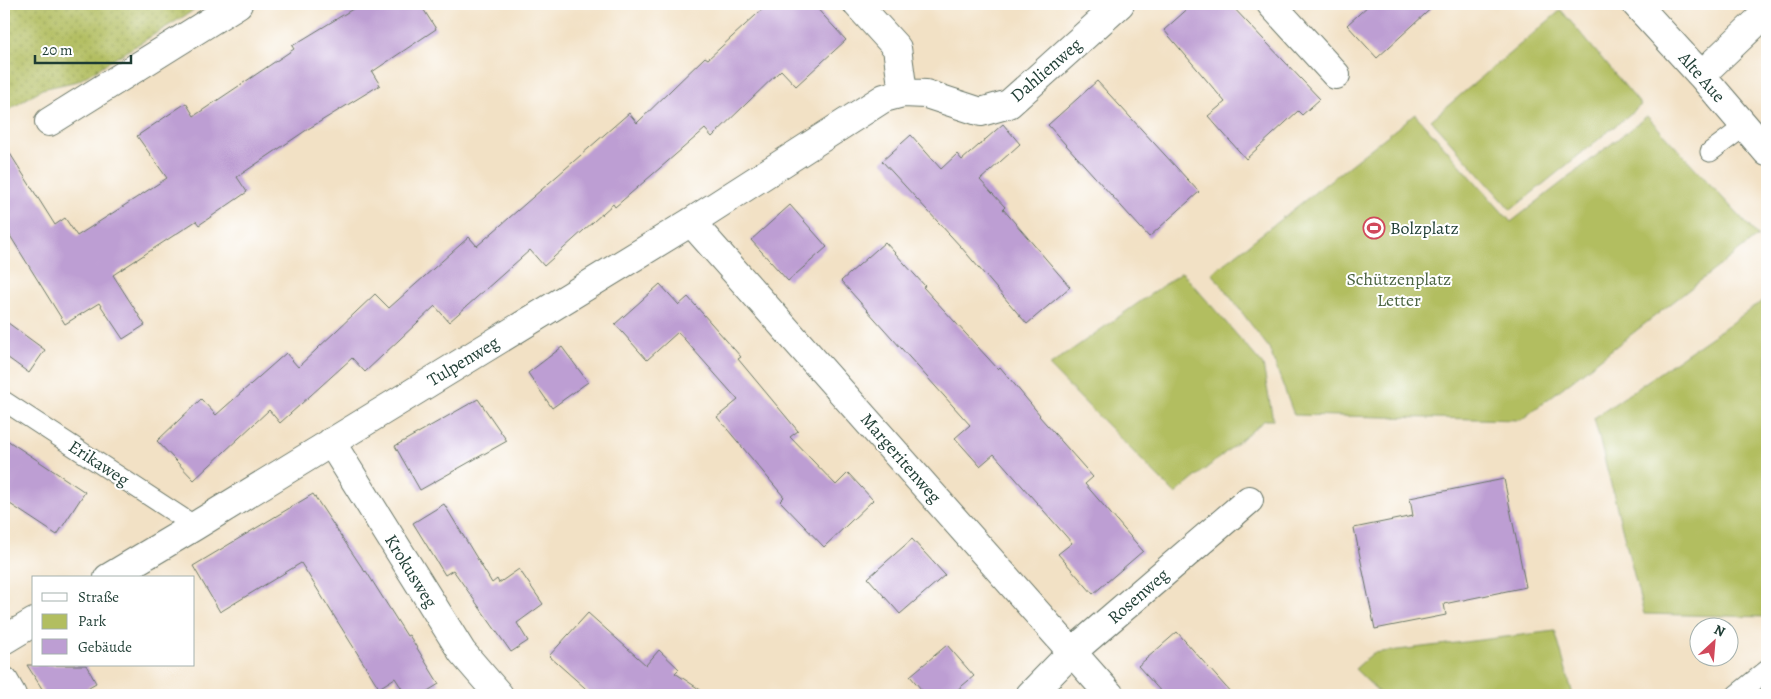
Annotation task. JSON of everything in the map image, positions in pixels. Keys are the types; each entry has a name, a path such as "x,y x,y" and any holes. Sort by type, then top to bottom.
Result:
{"street":[{"path":"49,122 238,4"},
{"path":"856,4 897,48 903,93"},
{"name":"Dahlienweg","path":"817,142 884,98 903,93 926,94 981,112 1009,104 1120,4"},
{"path":"1271,4 1336,75"},
{"name":"Alte Aue","path":"1636,4 1701,75 1767,152"},
{"path":"1701,75 1767,12"},
{"name":"Tulpenweg","path":"111,576 691,222 817,142"},
{"name":"Margeritenweg","path":"691,222 1110,695"},
{"name":"Krokusweg","path":"331,442 462,652 499,695"},
{"name":"Rosenweg","path":"1030,695 1072,652 1249,500"},
{"path":"4,640 32,623"},
{"path":"4,681 12,695"}],"lane":[{"path":"1710,152 1744,126"},
{"name":"Erikaweg","path":"4,400 195,526"},
{"path":"1736,695 1767,670"}],"green space":[{"path":"4,4 204,4 78,81 42,89 4,113"},
{"path":"1561,10 1641,105 1511,210 1431,120"},
{"name":"Schützenplatz Letter","path":"1415,114 1511,222 1647,116 1758,236 1521,420 1294,415 1269,348 1212,273"},
{"path":"1182,272 1263,365 1273,420 1265,420 1175,494 1049,366"},
{"path":"1767,298 1767,617 1644,614 1594,418"},
{"path":"1555,631 1573,695 1382,695 1355,669 1373,653"}],"building":[{"path":"361,4 420,4 436,29 372,72 380,85 308,129 237,177 247,192 199,225 196,221 113,275 145,325 123,339 99,303 65,324 4,226 4,144 55,225 65,218 77,236 167,178 137,136 186,103 194,116 294,49 292,46"},
{"path":"768,4 813,4 846,40 796,86 781,70 712,137 705,129 615,207 613,204 544,266 530,250 449,322 435,306 365,372 352,358 280,423 269,410 194,480 157,441 201,399 216,415 286,353 298,367 375,294 389,308 469,237 477,246 629,113 637,123 705,57 708,59"},
{"path":"1193,4 1230,4 1320,99 1302,115 1298,111 1246,159 1208,116 1225,102 1164,30"},
{"path":"1370,4 1436,4 1377,58 1347,25"},
{"path":"1097,81 1199,192 1149,237 1048,125"},
{"path":"1003,124 1020,144 980,180 1005,207 1003,209 1070,287 1027,324 961,247 882,161 911,135 941,169 957,154 962,160"},
{"path":"790,205 827,247 788,281 751,240"},
{"path":"885,242 925,286 923,287 998,369 1000,367 1039,416 1093,477 1085,484 1143,551 1093,594 1058,554 1072,543 994,454 980,466 955,438 970,425 841,281"},
{"path":"660,284 679,305 688,297 741,357 738,359 798,431 790,437 836,485 848,473 873,500 824,547 780,501 784,497 717,417 738,400 678,332 647,360 615,324"},
{"path":"4,320 45,350 29,373 4,355"},
{"path":"562,347 588,382 552,408 528,373"},
{"path":"478,399 507,441 420,490 395,446"},
{"path":"4,438 85,492 57,535 4,500"},
{"path":"1504,479 1526,587 1444,604 1446,615 1375,629 1354,528 1413,516 1410,498"},
{"path":"313,494 366,571 407,636 409,635 439,684 421,695 406,695 395,678 379,688 301,563 220,612 193,566"},
{"path":"444,504 492,583 497,579 499,583 519,569 543,604 517,623 528,641 511,652 453,570 445,575 413,523"},
{"path":"912,539 945,575 900,614 868,578"},
{"path":"588,613 646,665 659,650 679,669 675,673 708,695 593,695 549,656"},
{"path":"1177,632 1233,695 1164,695 1138,666"},
{"path":"947,645 974,676 951,695 926,695 910,676"},
{"path":"27,665 87,666 96,683 75,695 46,695"}],"place":[{"name":"Bolzplatz","path":"1374,228"}]}
